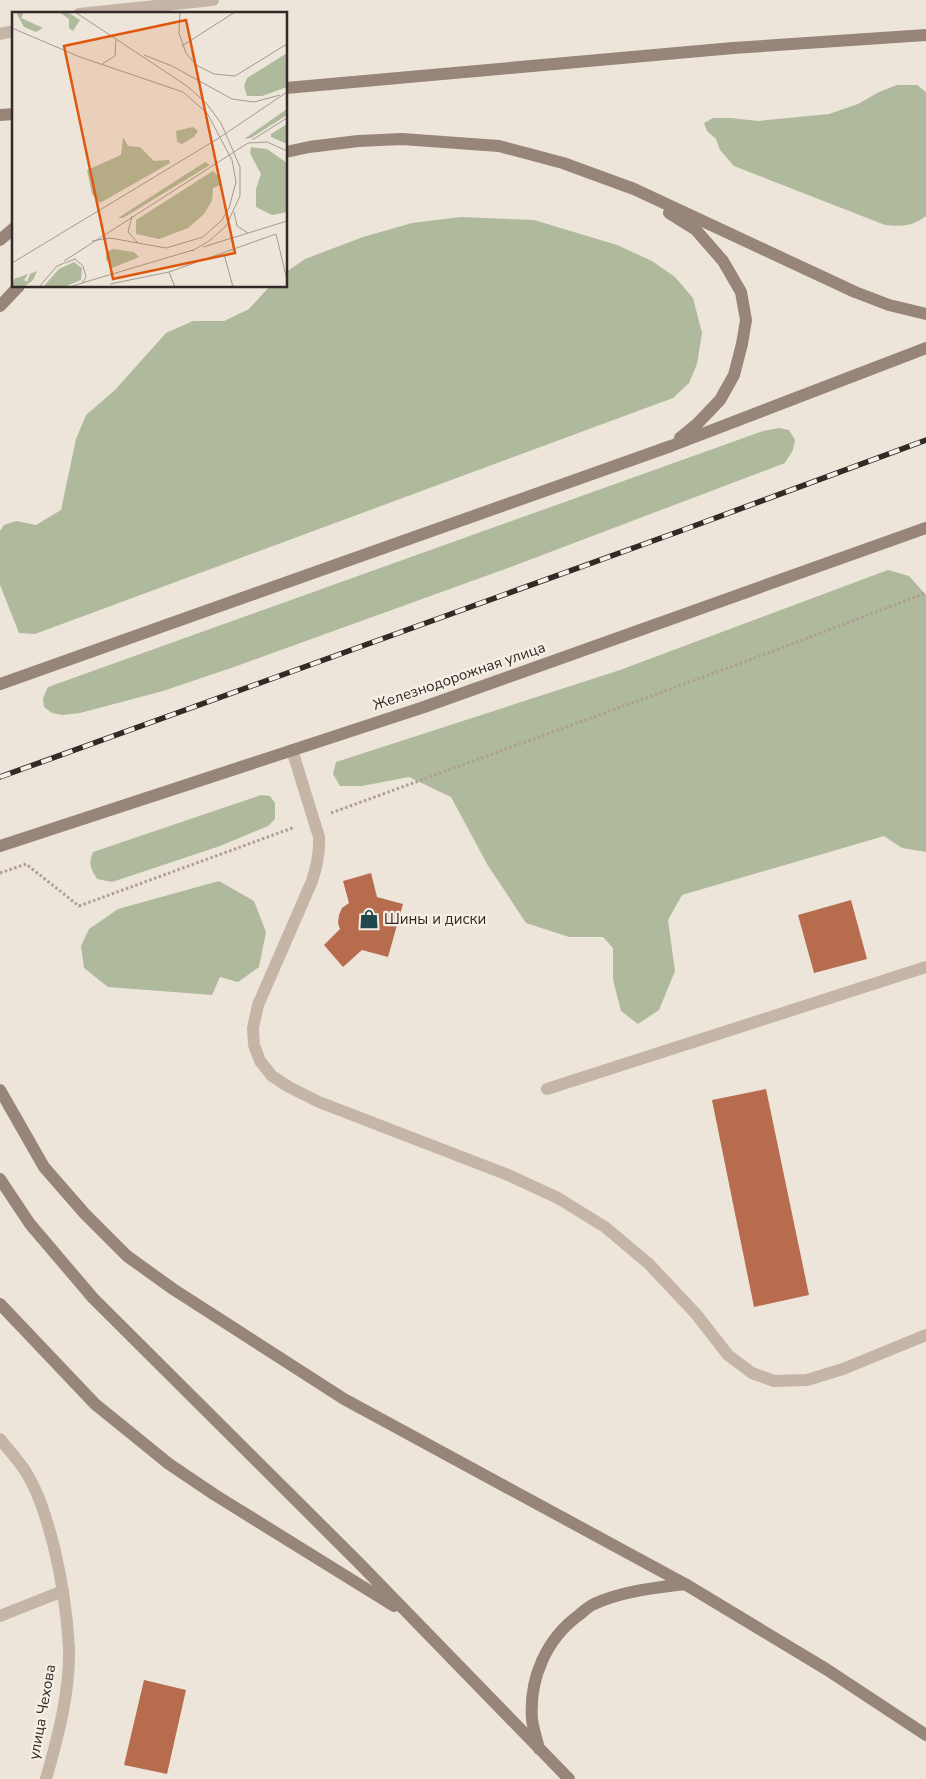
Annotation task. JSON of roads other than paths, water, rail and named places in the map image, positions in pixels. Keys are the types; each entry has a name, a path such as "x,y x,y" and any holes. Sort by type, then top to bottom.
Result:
{"street":[{"path":"98,12 213,0"},
{"path":"288,88 733,48 926,35"},
{"path":"288,92 310,86"},
{"path":"288,152 358,141 402,139 499,146 564,163 634,190 855,292 889,305 926,314"},
{"path":"634,190 696,230 723,261 741,292 746,320 734,375 720,400 697,424 671,446"},
{"path":"0,240 12,230"},
{"path":"0,306 17,288"},
{"path":"0,684 671,446 926,348"},
{"name":"Железнодорожная улица","path":"0,846 424,707 926,528"},
{"path":"292,750 319,837 320,849 317,866 258,1004 253,1028 254,1045 260,1061 272,1076 319,1102 508,1175 558,1198 606,1227 649,1264 696,1314 728,1355 752,1373 774,1381 807,1380 843,1369 926,1335"},
{"path":"547,1089 926,968"},
{"path":"0,1090 44,1166 79,1207 127,1256 172,1289 344,1399 685,1584 826,1669 926,1735"},
{"path":"0,1179 30,1224 92,1298 411,1617 569,1779"},
{"path":"0,1304 95,1404 169,1464 215,1495 411,1617"},
{"name":"улица Чехова","path":"0,1440 24,1468 39,1497 58,1562 63,1591 69,1649 66,1688 57,1740 46,1779"},
{"path":"539,1750 532,1720 534,1684 550,1644 570,1621 593,1604 621,1594 685,1584"},
{"path":"0,1616 63,1591"}],"railway":[{"path":"0,777 926,440"}],"place":[{"name":"Шины и диски","path":"369,919"}]}
